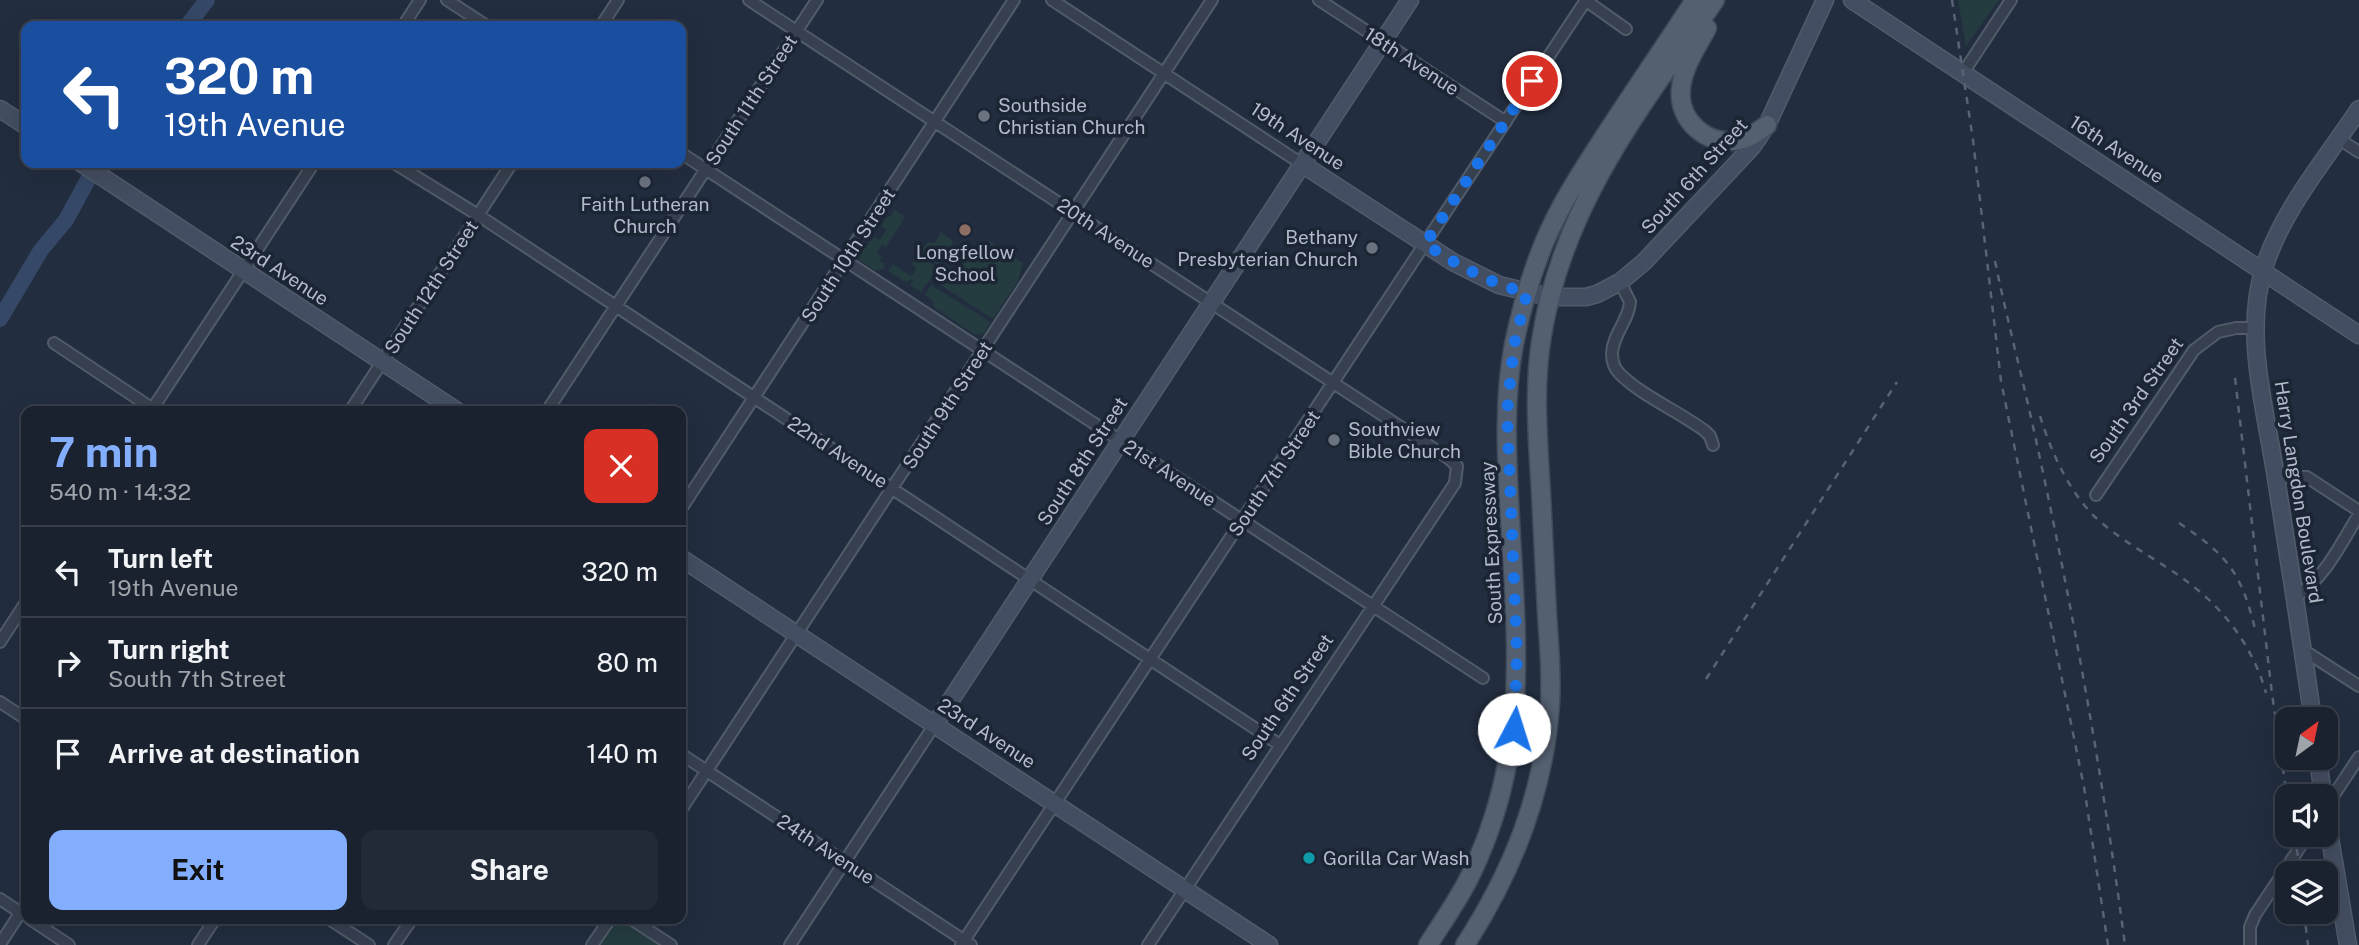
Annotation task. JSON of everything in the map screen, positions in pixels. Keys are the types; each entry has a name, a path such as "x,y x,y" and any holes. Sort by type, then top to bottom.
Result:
{"main road":[{"name":"South Expressway","path":"1428,945 1463,888 1484,845 1502,791 1511,747 1515,720 1517,655 1507,412 1514,345 1527,293 1545,241 1575,182 1695,0"},
{"path":"1465,945 1486,912 1514,858 1535,795 1546,738 1550,670 1537,385 1549,297 1570,233 1596,178 1630,123 1715,0"},
{"path":"1721,0 1682,80 1680,99 1683,109 1694,128 1716,140 1739,140 1767,125"}],"street":[{"path":"406,21 420,0"},
{"path":"447,0 479,21"},
{"path":"604,21 618,0"},
{"name":"20th Avenue","path":"749,0 1334,382 1455,463 1458,471"},
{"name":"South 11th Street","path":"550,406 817,0"},
{"name":"South 10th Street","path":"686,501 1014,0"},
{"name":"19th Avenue","path":"1052,0 1425,244 1471,272 1499,285 1527,293"},
{"name":"South 9th Street","path":"686,802 1212,0"},
{"name":"18th Avenue","path":"1319,0 1506,122"},
{"name":"South 8th Street","path":"790,945 1409,0"},
{"path":"1586,0 1626,29"},
{"name":"South 7th Street","path":"965,943 1055,802 1586,0"},
{"name":"South 6th Street","path":"1527,293 1549,297 1586,297 1624,289 1644,262 1734,167 1767,125 1825,0"},
{"name":"16th Avenue","path":"1852,0 2359,335"},
{"path":"1963,73 2011,0"},
{"path":"0,109 21,123"},
{"path":"2263,271 2283,225 2359,109"},
{"path":"2339,139 2359,152"},
{"name":"21st Avenue","path":"686,156 1483,678"},
{"name":"23rd Avenue","path":"88,168 449,406"},
{"path":"156,406 311,168"},
{"name":"22nd Avenue","path":"402,168 478,215 1280,745"},
{"name":"South 12th Street","path":"353,406 509,168"},
{"name":"Harry Langdon Boulevard","path":"2263,271 2256,328 2261,383 2311,707"},
{"path":"1624,289 1630,307 1614,343 1612,354 1615,369 1705,431 1713,445"},
{"name":"South 3rd Street","path":"2096,495 2194,351 2218,332 2256,328"},
{"path":"54,343 147,406"},
{"name":"South 6th Street","path":"1148,945 1455,483 1458,471"},
{"path":"2276,477 2307,477 2359,512 2319,577 2310,588 2295,597"},
{"name":"23rd Avenue","path":"686,561 1269,945"},
{"path":"0,642 21,610"},
{"path":"2303,650 2359,685"},
{"path":"0,702 21,716"},
{"name":"24th Avenue","path":"686,757 965,943"},
{"path":"2338,789 2359,757"},
{"path":"2250,945 2250,927 2255,915 2300,847"},
{"path":"2332,847 2348,945"},
{"path":"0,899 21,910"},
{"path":"0,944 21,919"},
{"path":"41,924 69,945"},
{"path":"198,945 212,924"},
{"path":"337,924 369,945"},
{"path":"394,945 409,924"},
{"path":"592,945 607,924"},
{"path":"639,924 671,945"}],"green space":[{"path":"1958,0 1999,0 1966,46"},
{"path":"894,209 905,217 886,247 882,245 877,253 882,257 880,261 885,264 884,269 875,270 859,260 858,256 874,237 880,240 886,230 881,226 888,216 891,217"},
{"path":"939,231 953,243 938,265 920,252 928,242 935,243"},
{"path":"989,241 1023,263 1018,281 993,319 934,281 944,267 953,274 969,255 978,257"},
{"path":"918,255 938,268 921,292 910,285 913,281 910,279 907,283 888,271 893,264 913,275 916,269 912,264"},
{"path":"931,285 991,322 984,333 975,335 934,307 931,299 925,295"},
{"path":"607,924 639,924 671,945 592,945"}],"waterway":[{"path":"191,21 207,0"},
{"path":"0,319 41,250 66,220 94,168"}],"railway":[{"path":"1952,0 1973,140 2001,381 2084,787 2108,945"},
{"path":"1995,261 2032,422 2072,617 2106,814 2125,945"},
{"path":"2235,378 2285,784"},
{"path":"1706,679 1897,382"},
{"path":"2040,416 2049,442 2075,493 2105,525 2182,578 2218,609 2247,648 2266,693"},
{"path":"2179,523 2210,546 2231,568 2245,596 2256,633"},
{"path":"2297,847 2298,861"},
{"path":"2305,924 2308,945"}],"place":[{"name":"Southside Christian Church","path":"984,116"},
{"name":"Faith Lutheran Church","path":"645,182"},
{"name":"Longfellow School","path":"965,230"},
{"name":"Bethany Presbyterian Church","path":"1372,248"},
{"name":"Southview Bible Church","path":"1334,440"},
{"name":"Gorilla Car Wash","path":"1309,858"}],"route":[{"path":"1514,729 1517,655 1507,412 1510,368 1527,293 1499,285 1471,272 1425,244 1532,81"}]}
